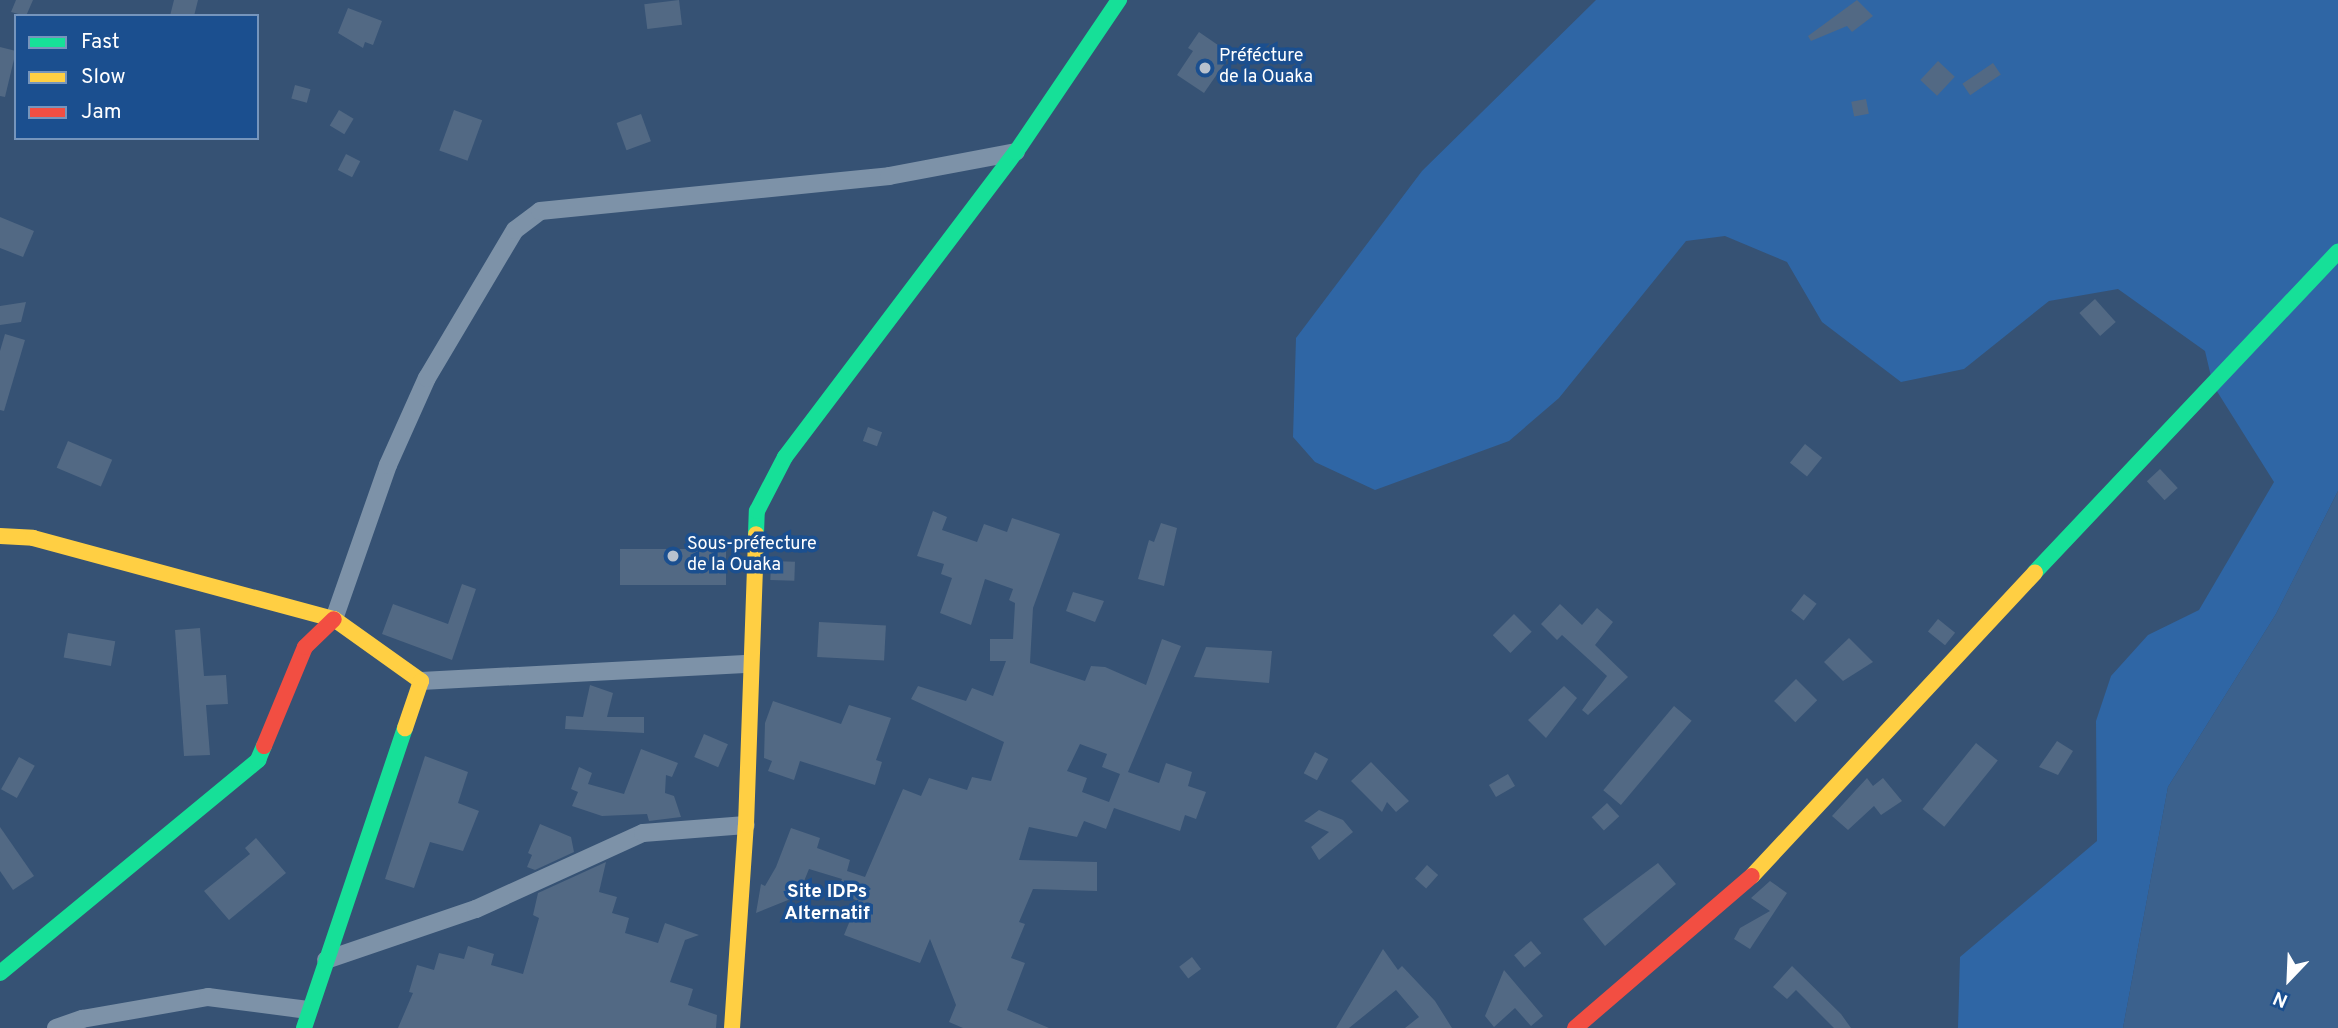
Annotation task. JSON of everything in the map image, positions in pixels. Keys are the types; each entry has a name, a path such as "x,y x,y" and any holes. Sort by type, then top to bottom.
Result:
{"street":[{"path":"732,1028 746,825 757,511 768,484 1016,152 1118,0"},
{"path":"0,973 258,760 305,648 334,619 388,465 427,378 515,230 540,211 889,176 1016,152"},
{"path":"1575,1028 1772,859 2002,607 2338,252"},
{"path":"0,536 33,538 334,619 421,681 750,664"},
{"path":"56,1028 82,1019 208,997 306,1019 421,681"},
{"path":"326,960 476,909 643,833 746,825"}],"shaded area":[{"path":"1596,0 2338,0 2338,491 2276,614 2168,787 2123,1028 1958,1028 1960,957 2097,841 2096,721 2111,676 2148,635 2199,610 2274,482 2213,385 2205,351 2118,289 2049,301 1964,369 1901,382 1822,322 1787,262 1725,236 1686,241 1559,398 1509,441 1375,490 1315,462 1293,437 1296,338 1422,171"},
{"path":"2338,491 2338,1028 2123,1028 2168,787 2276,614"}],"building":[{"path":"16,0 33,0 27,14 11,12"},
{"path":"174,0 198,0 194,14 170,14"},
{"path":"679,0 682,25 647,29 644,4"},
{"path":"1857,0 1873,16 1852,32 1847,26 1811,41 1808,36"},
{"path":"348,8 382,21 373,45 365,42 363,48 338,33"},
{"path":"1199,32 1231,54 1204,93 1177,75 1193,51 1188,48"},
{"path":"0,47 14,50 14,59 5,97 0,96"},
{"path":"1938,61 1955,77 1937,96 1920,80"},
{"path":"1993,63 2001,75 1970,95 1962,84"},
{"path":"295,85 310,89 307,103 291,99"},
{"path":"1866,99 1869,114 1854,117 1851,102"},
{"path":"339,110 354,119 344,134 330,125"},
{"path":"454,110 482,120 467,161 439,150"},
{"path":"641,114 651,141 626,150 617,123"},
{"path":"346,154 360,161 352,177 338,170"},
{"path":"0,217 34,231 23,257 0,248"},
{"path":"2095,299 2116,322 2100,336 2079,313"},
{"path":"26,302 21,322 0,325 0,306"},
{"path":"5,334 25,340 4,411 0,410 0,351"},
{"path":"868,427 882,432 877,446 863,441"},
{"path":"68,441 112,460 101,486 57,468"},
{"path":"1805,444 1822,458 1807,476 1790,463"},
{"path":"2160,469 2178,488 2165,500 2147,481"},
{"path":"933,511 947,517 942,530 977,542 984,524 1007,532 1012,518 1060,534 1033,608 1030,663 1085,681 1091,666 1105,667 1146,685 1162,639 1181,646 1128,772 1159,783 1166,763 1192,772 1188,786 1206,792 1196,819 1185,815 1180,831 1114,808 1106,829 1084,821 1077,837 1029,827 1019,860 1097,862 1097,891 1033,889 1019,922 1025,924 1011,958 1025,963 1007,1010 1049,1028 963,1028 949,1022 956,1005 930,939 920,963 844,935 858,901 836,892 842,879 809,869 798,896 756,913 761,884 765,886 776,867 791,828 820,838 817,848 850,860 847,871 865,877 903,789 921,796 929,778 967,790 972,777 991,781 1004,742 911,699 918,686 966,701 972,688 993,696 1006,661 990,661 990,639 1013,639 1015,603 1009,600 1013,589 985,579 971,625 940,613 952,578 941,574 944,564 917,556","holes":["1080,744 1107,754 1102,767 1120,774 1109,802 1082,792 1087,778 1067,771"]},
{"path":"1161,523 1177,528 1164,586 1138,579 1149,540 1154,542"},
{"path":"620,549 726,549 726,585 620,585"},
{"path":"771,561 795,562 794,581 770,580"},
{"path":"462,584 476,589 452,660 382,634 393,604 448,624"},
{"path":"1073,592 1104,601 1095,622 1066,611"},
{"path":"1804,594 1817,604 1804,620 1791,611"},
{"path":"1560,604 1582,625 1597,608 1613,622 1595,645 1628,677 1588,715 1582,710 1607,676 1562,635 1557,640 1541,624"},
{"path":"1514,614 1532,632 1510,653 1493,635"},
{"path":"1938,619 1955,633 1945,645 1928,631"},
{"path":"819,622 886,626 884,660 817,657"},
{"path":"200,628 204,676 226,675 228,704 206,705 210,755 184,756 175,630"},
{"path":"68,633 115,641 111,666 64,658"},
{"path":"1849,638 1873,662 1843,681 1824,662"},
{"path":"1206,647 1272,651 1269,683 1194,677"},
{"path":"1796,679 1817,700 1795,722 1774,701"},
{"path":"590,685 613,693 607,717 644,717 644,733 565,729 566,716 583,717"},
{"path":"1564,686 1577,698 1546,738 1528,720"},
{"path":"773,701 841,724 849,705 891,718 876,760 882,762 875,785 800,761 794,780 768,771 772,761 764,758 765,723"},
{"path":"1674,706 1692,721 1621,805 1603,790"},
{"path":"704,734 728,744 718,767 694,757"},
{"path":"2057,741 2073,751 2058,775 2039,767"},
{"path":"1976,743 1998,761 1944,827 1923,809"},
{"path":"641,749 678,763 672,777 666,775 665,793 674,796 681,817 649,821 647,814 602,816 572,806 578,792 571,789 579,767 592,773 588,784 624,794"},
{"path":"1315,752 1328,759 1317,780 1304,773"},
{"path":"425,756 468,772 458,803 479,811 463,851 430,842 414,888 385,879"},
{"path":"19,757 35,766 17,798 1,789"},
{"path":"1371,762 1409,801 1396,812 1387,802 1382,812 1351,781"},
{"path":"1508,774 1515,786 1496,797 1489,785"},
{"path":"1867,778 1873,786 1883,778 1902,801 1881,815 1874,806 1848,830 1832,816"},
{"path":"1607,803 1619,816 1604,830 1592,817"},
{"path":"1319,810 1343,820 1353,832 1319,860 1311,847 1329,832 1304,821"},
{"path":"540,824 571,837 574,852 535,870 527,867 532,855 528,853"},
{"path":"0,827 34,876 13,890 0,871"},
{"path":"256,838 286,873 229,920 204,891 250,854 245,848"},
{"path":"606,862 599,892 617,897 612,913 629,918 625,933 658,943 665,923 699,935 685,940 670,982 693,989 688,1005 717,1015 716,1028 398,1028 413,993 409,992 417,965 434,970 439,953 464,959 468,946 494,954 491,965 523,974 539,918 533,915 538,893"},
{"path":"1658,863 1676,884 1605,946 1583,919"},
{"path":"1427,865 1438,875 1426,888 1415,878"},
{"path":"1770,881 1787,893 1750,949 1734,939 1740,928 1770,911 1751,898"},
{"path":"1531,941 1541,953 1524,967 1514,955"},
{"path":"1383,949 1398,970 1402,966 1435,1001 1452,1028 1405,1028 1419,1017 1396,990 1349,1028 1336,1028"},
{"path":"1192,957 1201,969 1188,979 1179,967"},
{"path":"1792,966 1841,1014 1851,1028 1834,1028 1796,990 1787,999 1773,987"},
{"path":"1504,970 1543,1016 1531,1026 1515,1008 1494,1027 1485,1016"}],"traffic: fast":[{"path":"756,534 757,511 785,457 1016,152 1119,0"},
{"path":"2035,572 2338,252"},
{"path":"304,1028 405,728"},
{"path":"0,973 258,760 264,746"}],"traffic: slow":[{"path":"732,1028 746,825 756,534"},
{"path":"0,536 33,538 334,619 421,681 405,728"},
{"path":"1752,876 2035,572"}],"traffic: jam":[{"path":"264,746 305,647 334,619"},
{"path":"1575,1028 1752,876"}],"place":[{"name":"Préfécture de la Ouaka","path":"1205,68"},
{"name":"Sous-préfecture de la Ouaka","path":"673,556"}],"district":[{"name":"Site IDPs Alternatif","path":"827,904"}]}
